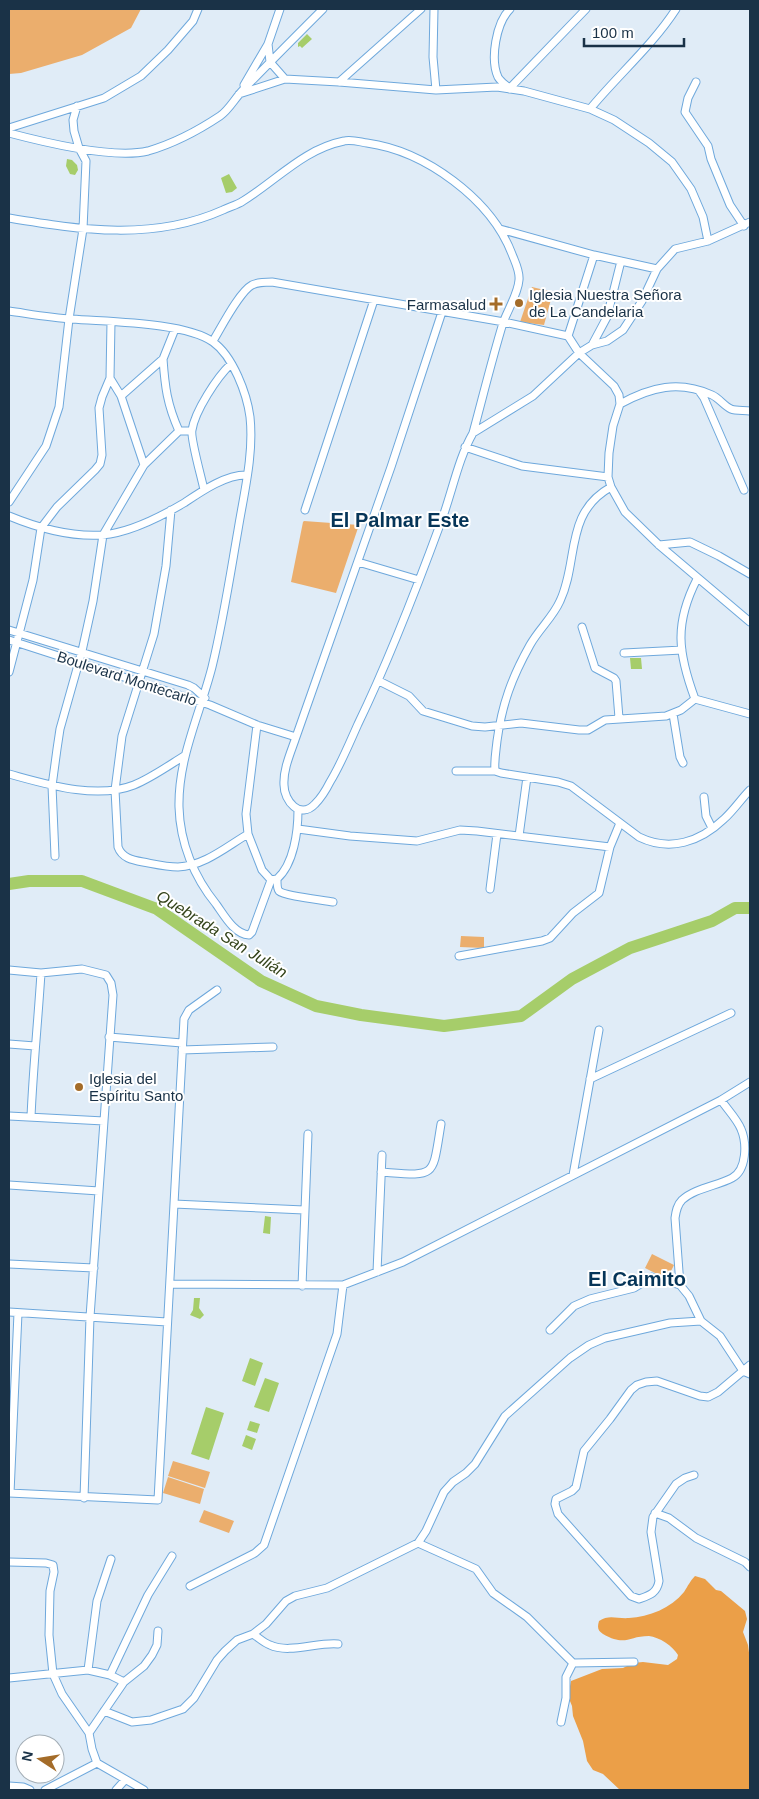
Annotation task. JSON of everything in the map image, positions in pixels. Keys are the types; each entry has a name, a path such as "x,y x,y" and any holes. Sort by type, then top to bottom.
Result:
{"street":[{"path":"9,128 104,98 141,76 168,50 192,21 198,9"},
{"path":"239,94 268,44 280,9"},
{"path":"9,133 79,148 120,152 147,151 177,140 222,115 239,94 323,9"},
{"path":"339,82 421,9"},
{"path":"434,9 433,57 436,90"},
{"path":"509,89 498,77 495,43 500,24 510,9"},
{"path":"509,89 586,9"},
{"path":"590,108 644,49 676,9"},
{"path":"268,44 270,62 285,79"},
{"path":"239,94 285,79 436,90 497,87 590,108 614,120 649,143 672,162 691,189 703,217 708,241"},
{"path":"473,433 533,396 579,353 592,345 606,341 623,330 642,301 657,269 675,249 708,241 747,224 730,205 711,159 708,146 685,112 688,98 696,82"},
{"path":"9,502 46,446 60,407 68,319 83,228 86,161 79,148 74,131 73,120 77,106"},
{"path":"9,218 83,228 128,231 200,220 243,201 278,174 315,150 346,140 381,145 409,156 445,174 491,217 506,238 519,272 519,282 504,322 473,433 465,447 442,519 396,642 338,767 314,806 306,810 298,810 290,804 286,796 284,776 391,467 442,312"},
{"path":"500,229 594,255 657,269"},
{"path":"568,336 594,255"},
{"path":"592,345 607,317 621,261"},
{"path":"213,342 242,295 251,286 259,282 272,282 504,322 568,336 579,353 614,386 620,404 613,426 608,477 611,487 625,512 658,545 750,622"},
{"path":"305,510 374,300"},
{"path":"9,310 68,319 175,329 192,333 213,342 231,364 247,399 250,417 250,449 224,611 212,668 184,756 179,810 184,844 192,865 212,900 235,928 245,935 249,935 255,927 274,879 287,868 298,829 298,810"},
{"path":"9,672 13,642 19,633 33,580 41,528 57,507 100,464 102,455 99,408 110,378 111,322"},
{"path":"175,329 163,359 166,395 171,413 179,430"},
{"path":"121,396 163,359"},
{"path":"204,490 192,431 202,405 211,389 224,370 231,364"},
{"path":"110,378 121,396 144,464"},
{"path":"620,404 638,394 655,388 679,387 713,396 731,409 750,411"},
{"path":"699,391 704,398 744,490"},
{"path":"55,856 52,786 60,729 82,651 97,585 103,535 144,464 179,430 192,431"},
{"path":"465,447 522,466 608,477"},
{"path":"9,516 41,528 69,533 103,535 129,528 171,510 204,490 238,475 246,475"},
{"path":"495,771 494,764 499,724 508,688 529,646 560,600 580,520 600,494 611,487"},
{"path":"171,510 161,601 154,634 144,671 122,736 115,790 118,847 120,854 136,861 177,867 203,861 248,834"},
{"path":"658,545 690,542 750,574"},
{"path":"358,562 419,580"},
{"path":"695,699 687,677 682,650 682,619 688,597 698,579"},
{"path":"582,627 595,668 616,681 619,718"},
{"name":"Boulevard Montecarlo","path":"9,630 188,685 194,688 202,699 210,705 257,725 296,737"},
{"name":"Boulevard Montecarlo","path":"13,642 140,682 202,699"},
{"path":"624,653 682,650"},
{"path":"379,681 409,696 423,711 472,726 532,724 588,730 605,720 650,718 673,714 695,699"},
{"path":"695,699 750,714"},
{"path":"673,714 680,757 683,763"},
{"path":"257,725 247,800 248,834 262,870 274,879 280,892 292,896 333,902"},
{"path":"9,774 52,786 83,790 115,790 142,781 184,756"},
{"path":"456,771 495,771 571,786 639,837 650,843 664,845 692,840 712,828 724,819 750,790"},
{"path":"519,836 527,777"},
{"path":"704,797 706,816 712,828"},
{"path":"459,956 550,938 573,913 599,893 610,847 620,823"},
{"path":"298,829 350,836 417,841 460,830 610,847"},
{"path":"490,889 498,834"},
{"path":"9,970 41,973 82,969 106,974 111,983 113,995 90,1317 84,1498"},
{"path":"31,1117 34,1046 38,1026 41,973"},
{"path":"18,1313 9,1493 158,1500 184,1019 189,1010 217,990"},
{"path":"590,1079 731,1013"},
{"path":"573,1174 599,1030"},
{"path":"109,1037 182,1047 273,1047"},
{"path":"9,1044 34,1046"},
{"path":"170,1284 343,1285 403,1262 721,1100 750,1082"},
{"path":"680,1286 675,1218 677,1207 682,1200 690,1195 733,1178 740,1170 744,1160 744,1138 740,1127 721,1100"},
{"path":"9,1116 104,1121"},
{"path":"381,1172 418,1175 427,1173 432,1168 435,1160 441,1124"},
{"path":"302,1286 308,1134"},
{"path":"377,1272 382,1156"},
{"path":"9,1185 99,1191"},
{"path":"174,1204 304,1210"},
{"path":"9,1264 94,1268"},
{"path":"550,1330 574,1306 590,1298 634,1288 652,1277 680,1286 689,1296 701,1321 720,1336 747,1373"},
{"path":"190,1586 255,1553 264,1545 336,1334 343,1285"},
{"path":"9,1312 167,1322"},
{"path":"104,1711 132,1722 151,1720 183,1708 194,1698 224,1651 238,1640 253,1634 266,1624 286,1601 295,1596 327,1588 418,1543 426,1531 444,1492 475,1464 506,1416 570,1358 604,1338 670,1323 701,1321"},
{"path":"694,1476 685,1478 676,1484 655,1513 651,1532 659,1581 658,1587 655,1592 640,1599 635,1599 631,1596 558,1514 555,1504 556,1499 576,1487 584,1451 631,1390 637,1385 657,1381 708,1397 747,1373 750,1365"},
{"path":"655,1513 669,1518 696,1538 745,1562 750,1567"},
{"path":"418,1543 476,1569 493,1593 527,1617 573,1663 634,1662"},
{"path":"110,1675 148,1595 172,1556"},
{"path":"88,1670 97,1601 112,1559"},
{"path":"9,1562 46,1563 53,1565 54,1572 50,1591 49,1635 53,1674 62,1694 89,1733 97,1763 144,1790"},
{"path":"89,1733 124,1682 144,1666 152,1655 157,1645 158,1631"},
{"path":"253,1634 276,1648 338,1644"},
{"path":"561,1722 566,1698 566,1678 573,1663"},
{"path":"9,1678 88,1670 110,1675 124,1682"},
{"path":"45,1790 97,1763"},
{"path":"116,1790 125,1780"},
{"path":"9,1786 23,1787 30,1790"}],"shaded area":[{"path":"9,9 141,9 131,28 82,55 21,73 9,74"},
{"path":"307,34 312,39 302,48 298,47 298,43"},
{"path":"67,159 72,160 77,165 78,170 75,175 70,174 66,166"},
{"path":"229,174 237,188 232,192 226,193 221,178"},
{"path":"532,287 553,292 544,325 520,322"},
{"path":"304,521 359,525 336,593 291,582"},
{"path":"630,658 641,658 642,669 631,669"},
{"path":"461,936 484,937 484,948 460,947"},
{"path":"265,1216 271,1217 270,1234 263,1233"},
{"path":"652,1254 674,1265 667,1279 645,1268"},
{"path":"194,1298 200,1298 199,1308 204,1315 200,1319 190,1315 193,1310"},
{"path":"250,1358 263,1363 255,1386 242,1381"},
{"path":"265,1378 279,1383 269,1412 254,1407"},
{"path":"206,1407 224,1413 209,1460 191,1454"},
{"path":"250,1421 260,1424 257,1433 247,1430"},
{"path":"246,1435 256,1439 252,1450 242,1446"},
{"path":"173,1461 210,1472 205,1488 168,1476"},
{"path":"168,1477 204,1489 200,1504 163,1493"},
{"path":"204,1510 234,1521 229,1533 199,1522"},
{"path":"695,1576 705,1579 716,1590 721,1591 745,1611 747,1619 743,1632 748,1645 750,1660 750,1790 620,1790 603,1774 593,1770 587,1761 583,1741 573,1716 568,1696 571,1681 602,1669 623,1668 633,1663 643,1662 668,1665 677,1659 678,1655 673,1648 657,1638 642,1636 627,1640 617,1640 601,1633 598,1629 598,1623 606,1618 637,1617 659,1611 679,1598"}],"waterway":[{"name":"Quebrada San Julián","path":"9,884 29,881 82,881 157,909 261,981 316,1006 361,1015 444,1026 521,1016 572,979 630,948 712,921 735,908 750,908"}],"place":[{"name":"Iglesia Nuestra Señora de La Candelaria","path":"519,303"},
{"name":"Farmasalud","path":"496,304"},
{"name":"Iglesia del Espíritu Santo","path":"79,1087"}],"district":[{"name":"El Palmar Este","path":"400,520"},
{"name":"El Caimito","path":"637,1279"}]}
